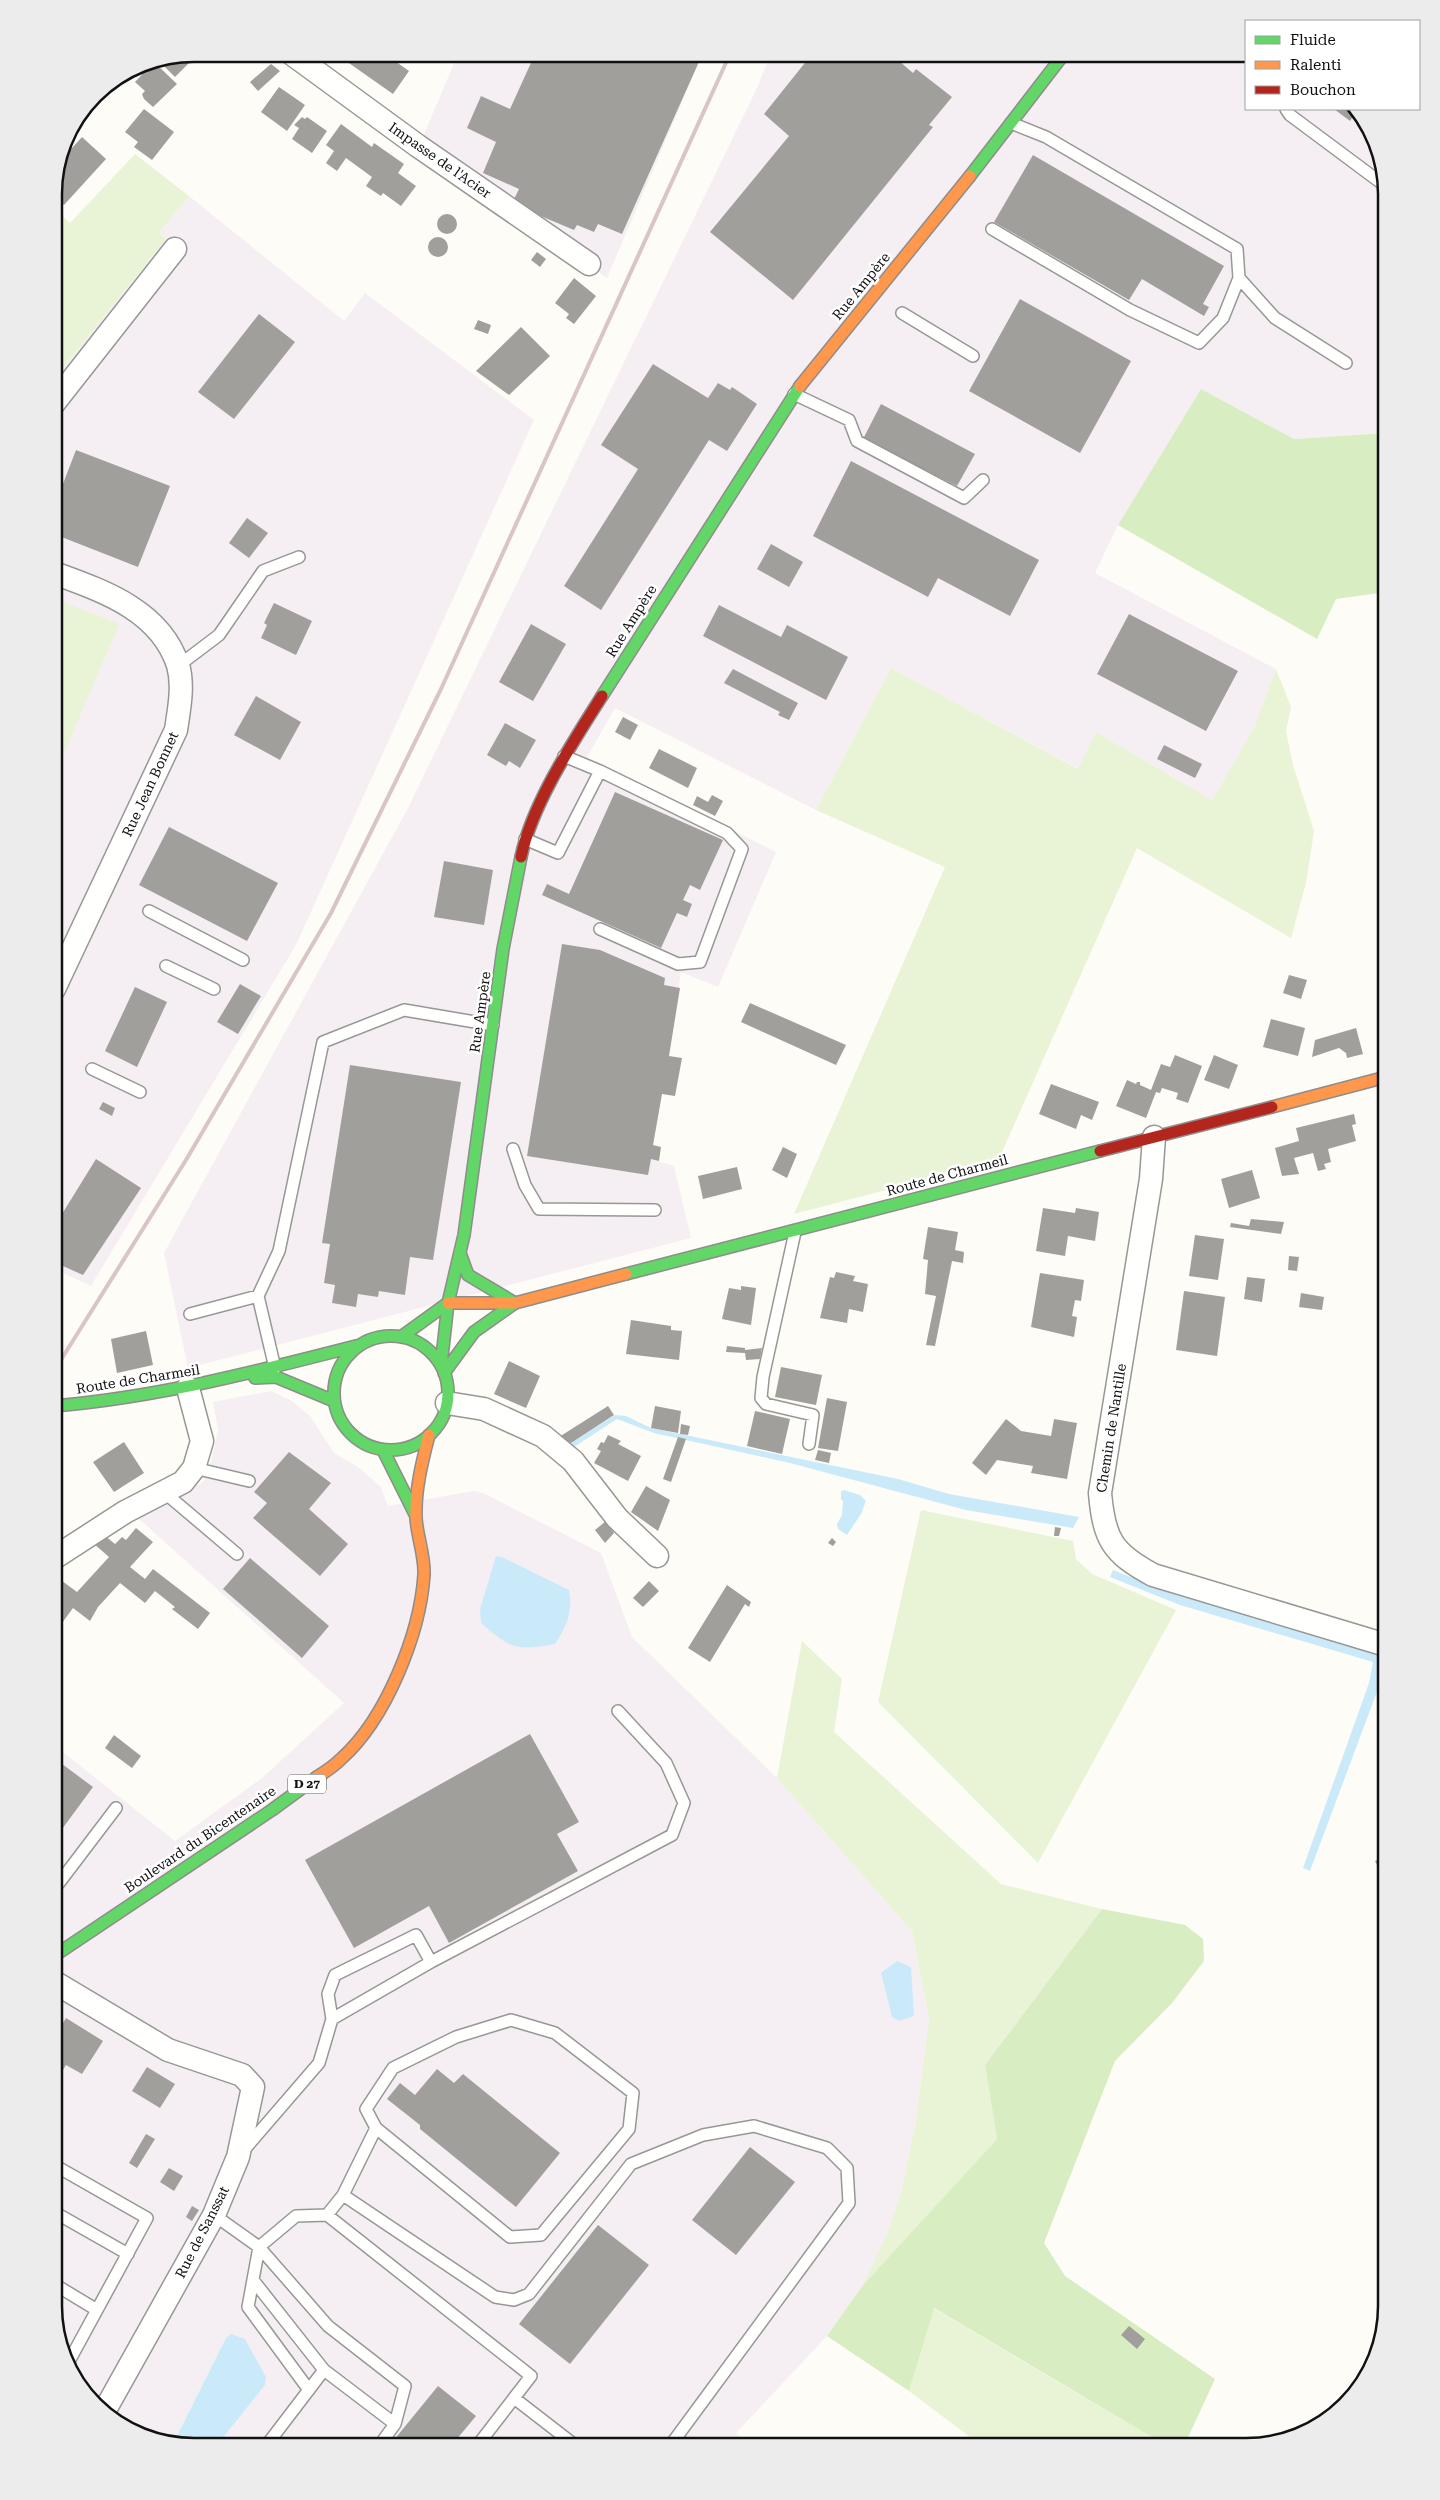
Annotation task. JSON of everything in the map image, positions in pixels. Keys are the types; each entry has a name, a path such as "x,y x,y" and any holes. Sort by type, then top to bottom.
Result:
{"main road":[{"name":"Rue Ampère","path":"443,1370 448,1303 460,1253 503,949 525,839 564,756 806,376 1012,123 1057,63"},
{"name":"Route de Charmeil","path":"448,1303 515,1303 1378,1079"},
{"path":"460,1253 468,1275 515,1303"},
{"path":"400,1337 448,1303"},
{"name":"Route de Charmeil","path":"443,1370 461,1344 481,1324 515,1303"},
{"path":"400,1337 417,1342 431,1352 443,1370 447,1402 441,1421 429,1436 416,1445 399,1450 382,1450 365,1445 350,1434 340,1419 334,1401 334,1385 339,1369 348,1356 360,1345 373,1339 400,1337"},
{"name":"Route de Charmeil","path":"62,1405 103,1403 275,1372 360,1345"},
{"path":"275,1372 334,1401"},
{"name":"Boulevard du Bicentenaire","path":"62,1950 272,1810 342,1759 376,1716 401,1668 417,1622 424,1573 416,1517 419,1476 429,1436"},
{"name":"Boulevard du Bicentenaire","path":"382,1450 416,1517"}],"street":[{"name":"Impasse de l'Acier","path":"303,62 418,146 589,264"},
{"path":"63,392 175,249"},
{"name":"Rue Jean Bonnet","path":"63,576 108,593 129,605 160,632 178,666 181,696 176,730 63,971"},
{"name":"Chemin de Nantille","path":"1154,1137 1151,1179 1100,1493 1102,1523 1112,1544 1130,1562 1152,1575 1378,1643"},
{"path":"62,1553 125,1512 183,1482 194,1468 202,1441 188,1388"},
{"path":"447,1402 484,1409 543,1436 573,1460 617,1518 657,1556"},
{"name":"Rue de Sanssat","path":"62,1987 168,2050 242,2075 253,2087 238,2157 214,2215 108,2406"}],"lane":[{"path":"1287,110 1290,115 1376,178"},
{"path":"992,229 1130,310 1199,343 1223,318 1239,278 1237,249 1046,137 1012,123"},
{"path":"1239,278 1275,318 1346,364"},
{"path":"902,313 973,356"},
{"path":"794,394 849,420 856,441 964,498 983,480"},
{"path":"178,666 220,635 263,571 299,557"},
{"path":"564,756 600,771 727,832 742,849 700,962 678,964 600,929"},
{"path":"525,839 558,853 600,771"},
{"path":"149,911 243,960"},
{"path":"166,966 214,989"},
{"path":"275,1372 258,1296 279,1252 323,1042 404,1010 493,1025"},
{"path":"92,1069 140,1092"},
{"path":"513,1149 525,1185 539,1209 655,1210"},
{"path":"795,1230 782,1301 763,1377 761,1398 766,1404 813,1415 809,1444"},
{"path":"190,1314 258,1296"},
{"path":"194,1468 249,1481"},
{"path":"165,1492 237,1554"},
{"path":"332,2019 431,1962 672,1836 684,1803 666,1763 618,1711"},
{"path":"62,1879 116,1808"},
{"path":"238,2157 319,2063 332,2019 328,1994 335,1975 416,1935 431,1962"},
{"path":"511,2020 555,2033 633,2093 629,2129 541,2235 510,2237 376,2128 366,2109 393,2068 456,2037 511,2020"},
{"path":"343,2195 495,2298 514,2300 529,2294 631,2164 703,2135 754,2126 827,2148 847,2168 848,2203 676,2437"},
{"path":"327,2215 343,2195 376,2128"},
{"path":"62,2170 147,2218 72,2355"},
{"path":"214,2215 259,2247 328,2326 405,2386 395,2424 385,2437"},
{"path":"309,2390 248,2307 259,2247 296,2216 327,2215 531,2376 484,2437"},
{"path":"62,2217 128,2254"},
{"path":"253,2280 324,2370 395,2424"},
{"path":"62,2289 97,2310"},
{"path":"273,2437 324,2370"},
{"path":"514,2398 565,2437"}],"shaded area":[{"path":"455,62 699,62 607,278 419,146"},
{"path":"767,63 1245,63 1245,110 1347,110 1364,136 1373,160 1378,194 1378,434 1294,439 1201,389 1118,525 1095,573 1276,669 1254,728 1212,800 1096,732 1079,769 891,668 816,810 615,708 587,757 776,852 718,987 681,972 651,1159 674,1166 691,1238 188,1368 164,1253 408,808 756,90"},
{"path":"189,196 344,321 365,293 534,420 296,945 91,1286 62,1273 63,756 118,624 63,602 63,368 166,239 159,233"},
{"path":"271,1391 292,1401 310,1416 334,1453 358,1467 381,1487 388,1506 474,1491 483,1493 601,1553 632,1637 777,1778 912,1931 929,2018 916,2120 902,2189 889,2229 863,2285 827,2336 736,2433 741,2438 185,2437 152,2431 121,2415 95,2393 76,2364 65,2332 62,2306 62,1752 175,1841 262,1778 344,1703 138,1518 203,1482 210,1465 218,1430 213,1402"}],"green space":[{"path":"135,154 189,196 159,233 166,239 63,368 63,216 70,223"},
{"path":"1201,389 1294,439 1378,434 1378,593 1336,599 1317,639 1118,525"},
{"path":"63,602 119,624 63,756"},
{"path":"891,668 1078,769 1096,732 1212,800 1254,728 1276,669 1291,707 1286,731 1293,765 1314,831 1306,883 1291,938 1137,848 998,1161 794,1214 945,867 816,810"},
{"path":"921,1510 1073,1541 1076,1559 1092,1574 1176,1610 1038,1863 878,1702"},
{"path":"802,1641 842,1679 834,1732 1001,1884 1102,1909 985,2065 997,2139 863,2285 889,2229 902,2189 916,2120 929,2018 912,1931 777,1778"},
{"path":"1102,1909 1185,1925 1203,1939 1204,1961 1172,2003 1115,2061 1044,2243 1065,2276 1215,2379 1188,2438 1153,2438 934,2308 909,2391 827,2336 863,2285 997,2139 985,2065"},
{"path":"933,2308 1153,2438 971,2438 909,2391"}],"water":[{"path":"615,1415 626,1416 651,1428 898,1479 949,1494 1079,1517 1073,1528 966,1510 790,1463 654,1433 617,1419 574,1447 571,1443"},
{"path":"844,1490 860,1495 866,1501 861,1514 847,1535 838,1529 837,1524 842,1515 843,1501 841,1499 841,1491"},
{"path":"496,1556 504,1558 569,1590 570,1605 568,1618 555,1644 531,1647 515,1646 507,1643 481,1623 480,1609"},
{"path":"1113,1570 1179,1596 1378,1652 1378,1689 1310,1871 1303,1868 1369,1683 1373,1662 1180,1605 1110,1577"},
{"path":"897,1961 911,1967 914,2016 899,2021 892,2017 881,1973"},
{"path":"231,2334 245,2339 266,2377 265,2385 223,2437 177,2436 226,2338"}],"building":[{"path":"348,62 397,62 409,71 393,94"},
{"path":"531,62 699,62 622,234 598,224 594,232 577,225 574,230 536,214 514,199 519,189 483,173 496,142 467,128 481,96 510,109"},
{"path":"189,63 175,77 164,66"},
{"path":"805,63 901,63 913,73 916,69 952,97 929,125 933,127 793,300 710,232 789,136 764,114"},
{"path":"271,64 280,71 258,91 250,82"},
{"path":"159,67 177,84 153,107 144,99 142,94 145,91 135,82 143,73"},
{"path":"279,87 305,105 287,131 261,112"},
{"path":"144,109 174,132 152,160 134,147 138,142 125,132"},
{"path":"1335,110 1347,110 1352,117 1350,121"},
{"path":"302,117 305,119 307,117 327,131 312,153 292,139 299,128 294,125"},
{"path":"341,124 372,147 374,143 404,164 398,173 416,186 401,206 383,193 381,196 366,186 372,177 346,158 337,171 326,163 334,151 326,145"},
{"path":"82,137 106,159 64,205 64,177 71,149"},
{"path":"1033,155 1224,266 1203,304 1209,307 1204,316 1142,279 1129,300 994,222"},
{"path":"447,214 454,217 457,224 454,231 447,234 440,231 437,224 440,217"},
{"path":"438,237 445,240 448,247 445,254 438,257 431,254 428,247 431,240"},
{"path":"537,252 546,259 540,267 531,260"},
{"path":"574,278 596,296 574,324 566,318 569,314 555,303"},
{"path":"1020,299 1131,361 1080,453 969,391"},
{"path":"259,314 295,342 234,419 198,392"},
{"path":"478,320 491,325 488,334 474,329"},
{"path":"521,327 550,356 509,395 476,371"},
{"path":"653,364 708,398 718,383 730,390 732,387 757,404 727,451 709,440 601,610 564,586 638,469 601,445"},
{"path":"881,404 975,454 957,486 863,439"},
{"path":"76,450 170,486 138,567 63,538 63,484"},
{"path":"851,461 1039,560 1010,616 938,578 928,597 813,536"},
{"path":"247,518 268,533 249,558 229,543"},
{"path":"771,544 803,562 789,587 757,569"},
{"path":"274,603 312,621 296,655 261,638 267,625 264,623"},
{"path":"719,605 781,637 787,625 848,657 826,700 703,636"},
{"path":"1129,614 1238,671 1206,731 1097,674"},
{"path":"531,624 566,644 533,701 499,682"},
{"path":"733,669 798,703 789,720 778,715 780,712 724,683"},
{"path":"256,696 301,722 280,760 234,735"},
{"path":"623,717 638,725 630,740 615,732"},
{"path":"505,723 536,740 520,768 509,761 506,766 487,755"},
{"path":"1164,745 1202,764 1195,778 1157,759"},
{"path":"659,749 697,768 688,788 649,768"},
{"path":"615,792 723,840 700,890 690,885 683,900 692,904 687,917 677,913 661,948 542,895 547,884 569,894"},
{"path":"712,795 723,801 715,816 693,805 697,796 708,802"},
{"path":"169,827 278,883 247,941 139,885"},
{"path":"444,861 493,870 484,925 434,917"},
{"path":"562,944 600,950 665,978 664,985 680,988 669,1056 682,1058 675,1096 662,1094 653,1145 661,1147 659,1161 651,1159 648,1175 527,1156"},
{"path":"1289,975 1307,980 1301,999 1283,993"},
{"path":"240,984 261,996 238,1034 217,1022"},
{"path":"135,987 167,1002 137,1067 105,1051"},
{"path":"750,1003 846,1045 836,1065 741,1022"},
{"path":"1271,1019 1305,1028 1298,1056 1263,1047"},
{"path":"1356,1028 1363,1054 1347,1058 1346,1053 1339,1048 1312,1057 1315,1040"},
{"path":"1175,1055 1202,1066 1188,1103 1176,1099 1178,1093 1162,1088 1160,1093 1156,1092 1146,1118 1116,1106 1127,1080 1136,1084 1140,1082 1140,1085 1151,1090 1161,1064 1170,1067"},
{"path":"1214,1055 1238,1065 1229,1089 1204,1080"},
{"path":"350,1065 461,1082 433,1260 410,1257 405,1295 379,1291 378,1297 358,1294 356,1307 332,1303 335,1285 324,1283 330,1244 322,1243"},
{"path":"1051,1084 1099,1102 1092,1120 1081,1115 1076,1129 1039,1114"},
{"path":"103,1102 115,1108 112,1116 99,1109"},
{"path":"1354,1114 1356,1124 1352,1125 1356,1141 1328,1149 1331,1162 1324,1164 1326,1169 1318,1171 1313,1153 1294,1158 1299,1174 1282,1176 1275,1148 1299,1141 1296,1128"},
{"path":"783,1147 797,1154 787,1178 772,1170"},
{"path":"96,1159 141,1188 83,1275 62,1266 63,1213"},
{"path":"737,1167 742,1189 703,1199 698,1176"},
{"path":"1252,1170 1260,1198 1229,1208 1221,1179"},
{"path":"1043,1208 1075,1213 1076,1208 1099,1212 1095,1241 1068,1236 1065,1256 1036,1251"},
{"path":"1251,1219 1284,1222 1281,1234 1230,1227 1231,1223 1249,1226"},
{"path":"928,1227 958,1232 955,1250 964,1252 963,1263 952,1261 935,1346 926,1345 936,1296 925,1294 928,1260 923,1259"},
{"path":"1195,1235 1224,1239 1218,1280 1189,1276"},
{"path":"1289,1256 1299,1257 1297,1271 1288,1270"},
{"path":"836,1272 855,1276 853,1281 868,1284 863,1312 849,1309 847,1323 820,1318 830,1277 834,1278"},
{"path":"1040,1273 1084,1280 1081,1301 1075,1300 1072,1316 1077,1317 1074,1337 1031,1327"},
{"path":"1247,1277 1265,1279 1262,1302 1244,1299"},
{"path":"741,1286 756,1288 751,1325 722,1319 729,1288 741,1290"},
{"path":"1184,1291 1225,1297 1217,1356 1176,1350"},
{"path":"1301,1293 1324,1297 1322,1310 1299,1307"},
{"path":"631,1320 671,1326 671,1330 682,1331 679,1360 626,1354"},
{"path":"146,1331 153,1365 117,1373 111,1339"},
{"path":"727,1346 745,1348 745,1350 762,1348 760,1359 746,1360 745,1353 726,1352"},
{"path":"509,1361 540,1376 526,1408 494,1394"},
{"path":"781,1367 822,1375 816,1405 775,1397"},
{"path":"827,1398 847,1402 838,1451 818,1448"},
{"path":"608,1406 614,1415 571,1443 559,1437"},
{"path":"655,1406 681,1411 678,1433 651,1428"},
{"path":"755,1411 790,1419 782,1454 747,1446"},
{"path":"1006,1419 1021,1431 1051,1436 1054,1419 1077,1423 1067,1479 1031,1473 1033,1466 997,1460 986,1475 972,1463"},
{"path":"681,1424 690,1426 688,1435 680,1434"},
{"path":"608,1435 621,1441 618,1444 641,1456 628,1481 594,1463 601,1451 597,1449 601,1442 604,1443"},
{"path":"678,1437 686,1439 671,1482 663,1479"},
{"path":"124,1442 144,1473 114,1492 93,1462"},
{"path":"818,1450 831,1453 829,1463 815,1460"},
{"path":"289,1452 331,1483 309,1509 348,1544 320,1576 253,1518 267,1503 254,1492"},
{"path":"646,1486 670,1500 658,1531 631,1512"},
{"path":"606,1521 614,1533 605,1543 595,1530"},
{"path":"1055,1527 1061,1528 1059,1536 1054,1536"},
{"path":"136,1528 153,1542 130,1567 145,1579 153,1569 210,1613 198,1629 172,1609 175,1607 155,1591 145,1603 120,1583 98,1607 90,1621 73,1608 62,1623 62,1581 77,1592 109,1557 93,1543 104,1535 115,1544 122,1537 126,1540"},
{"path":"832,1538 836,1542 833,1546 828,1543"},
{"path":"250,1558 329,1626 302,1658 223,1589"},
{"path":"649,1581 659,1591 643,1607 633,1598"},
{"path":"727,1585 751,1602 749,1607 745,1604 710,1662 688,1648"},
{"path":"530,1734 579,1822 557,1834 578,1871 449,1943 429,1906 354,1948 305,1860"},
{"path":"114,1735 141,1756 132,1768 105,1748"},
{"path":"62,1764 93,1787 62,1829"},
{"path":"66,2018 103,2041 82,2074 66,2065 62,2071 62,2024"},
{"path":"147,2067 175,2084 160,2108 132,2091"},
{"path":"437,2069 454,2083 463,2074 560,2153 516,2207 420,2129 420,2125 387,2099 400,2083 415,2095"},
{"path":"146,2134 155,2139 137,2168 129,2163"},
{"path":"750,2147 795,2182 736,2255 692,2220"},
{"path":"169,2168 183,2176 174,2191 160,2182"},
{"path":"192,2206 199,2210 192,2221 186,2217"},
{"path":"598,2225 649,2265 570,2364 519,2324"},
{"path":"1129,2326 1145,2339 1137,2349 1121,2335"},
{"path":"438,2386 476,2416 458,2437 396,2437"}],"railway":[{"path":"62,1357 186,1160 331,913 441,689 726,63"}],"traffic: fast":[{"path":"970,176 1057,63"},
{"path":"602,696 800,386"},
{"path":"441,1366 448,1303 464,1235 503,949 521,857"},
{"path":"626,1274 1100,1151"},
{"path":"460,1253 468,1275 515,1303"},
{"path":"401,1337 448,1303"},
{"path":"444,1373 474,1332 515,1303"},
{"path":"391,1336 413,1340 431,1353 444,1371 448,1393 444,1415 431,1433 413,1446 391,1450 369,1446 351,1433 338,1415 334,1393 338,1371 351,1353 369,1340 391,1336"},
{"path":"62,1405 170,1390 360,1345"},
{"path":"255,1378 276,1377 334,1401"},
{"path":"383,1450 416,1516"},
{"path":"62,1951 272,1810 317,1777"}],"traffic: slow":[{"path":"800,386 970,176"},
{"path":"1272,1107 1378,1079"},
{"path":"448,1303 515,1303 626,1274"},
{"path":"317,1777 341,1759 372,1722 386,1699 408,1649 416,1623 424,1575 416,1508 419,1476 429,1435"}],"traffic: jam":[{"path":"521,857 526,837 544,795 602,696"},
{"path":"1100,1151 1272,1107"}]}
